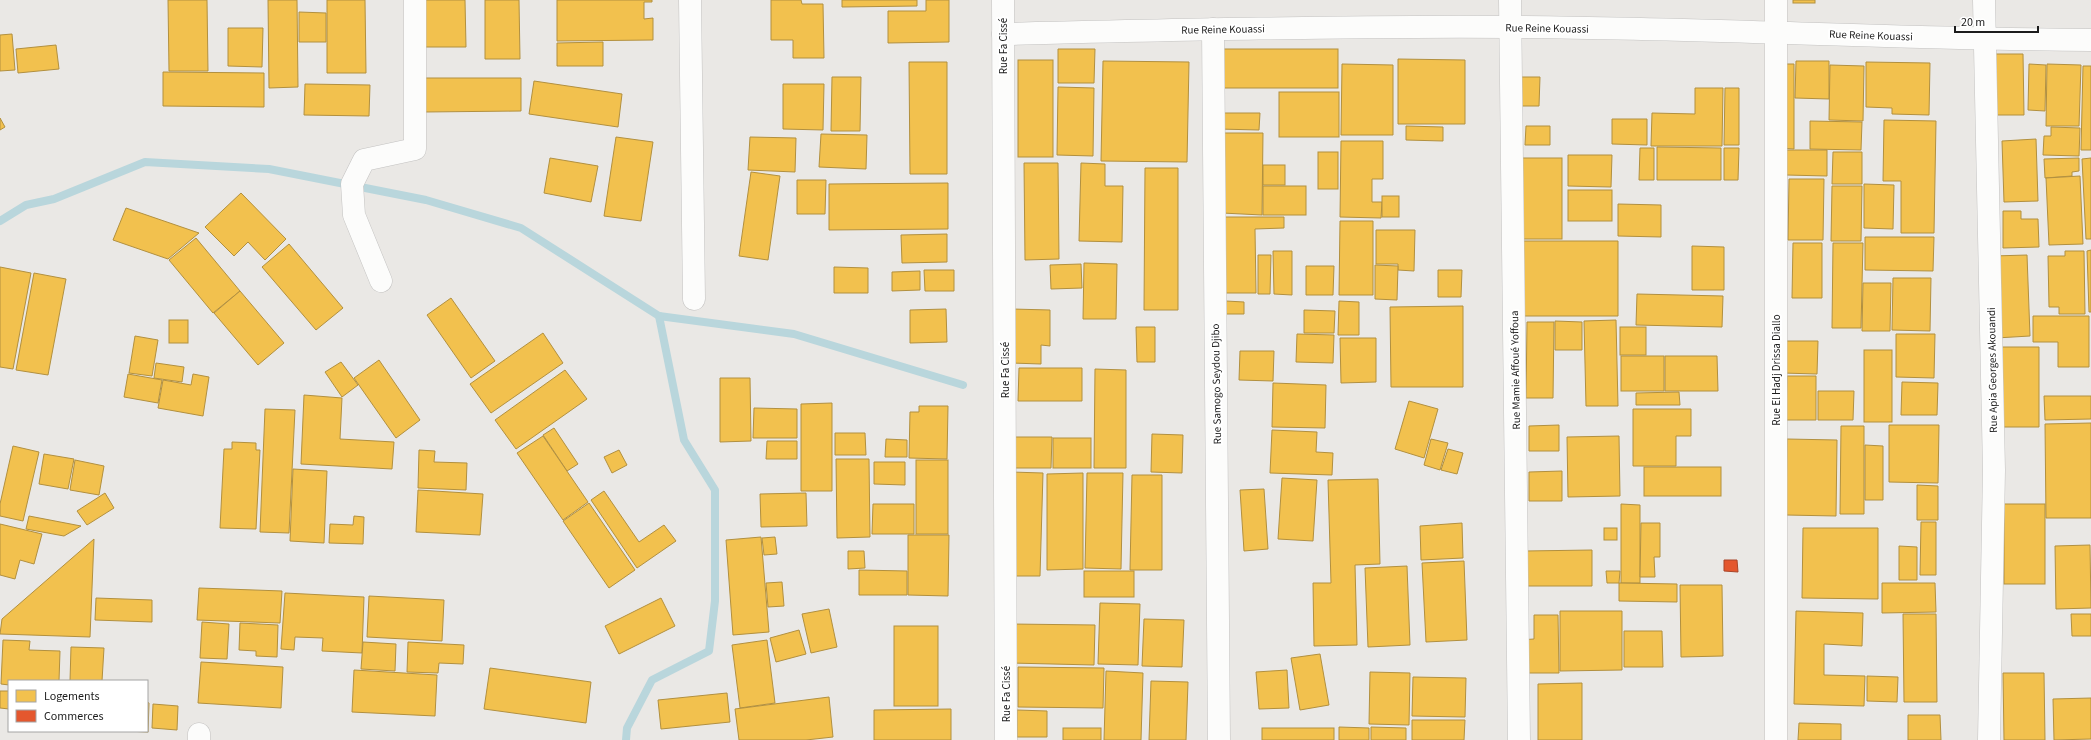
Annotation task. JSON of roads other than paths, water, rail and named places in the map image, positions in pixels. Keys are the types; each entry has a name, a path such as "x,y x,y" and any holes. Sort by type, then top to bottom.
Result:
{"street":[{"path":"381,281 354,215 352,184 364,160 415,149 415,0"},
{"path":"690,0 694,299"},
{"name":"Rue Fa Cissé","path":"1003,0 1006,740"},
{"name":"Rue Mamie Affoué Yoffoua","path":"1510,0 1520,740"},
{"name":"Rue El Hadj Drissa Diallo","path":"1776,0 1776,740"},
{"name":"Rue Apia Georges Akouandi","path":"1984,0 1994,470 1990,740"},
{"name":"Rue Reine Kouassi","path":"1003,34 1213,29 1511,27 1776,32 1984,39 2091,40"},
{"name":"Rue Samogo Seydou Djibo","path":"1213,29 1219,740"}],"waterway":[{"path":"0,221 26,205 54,199 145,162 269,169 426,200 521,228 659,316 794,334 963,385"},
{"path":"626,740 627,728 652,680 709,651 715,601 715,490 684,440 659,316"}]}
